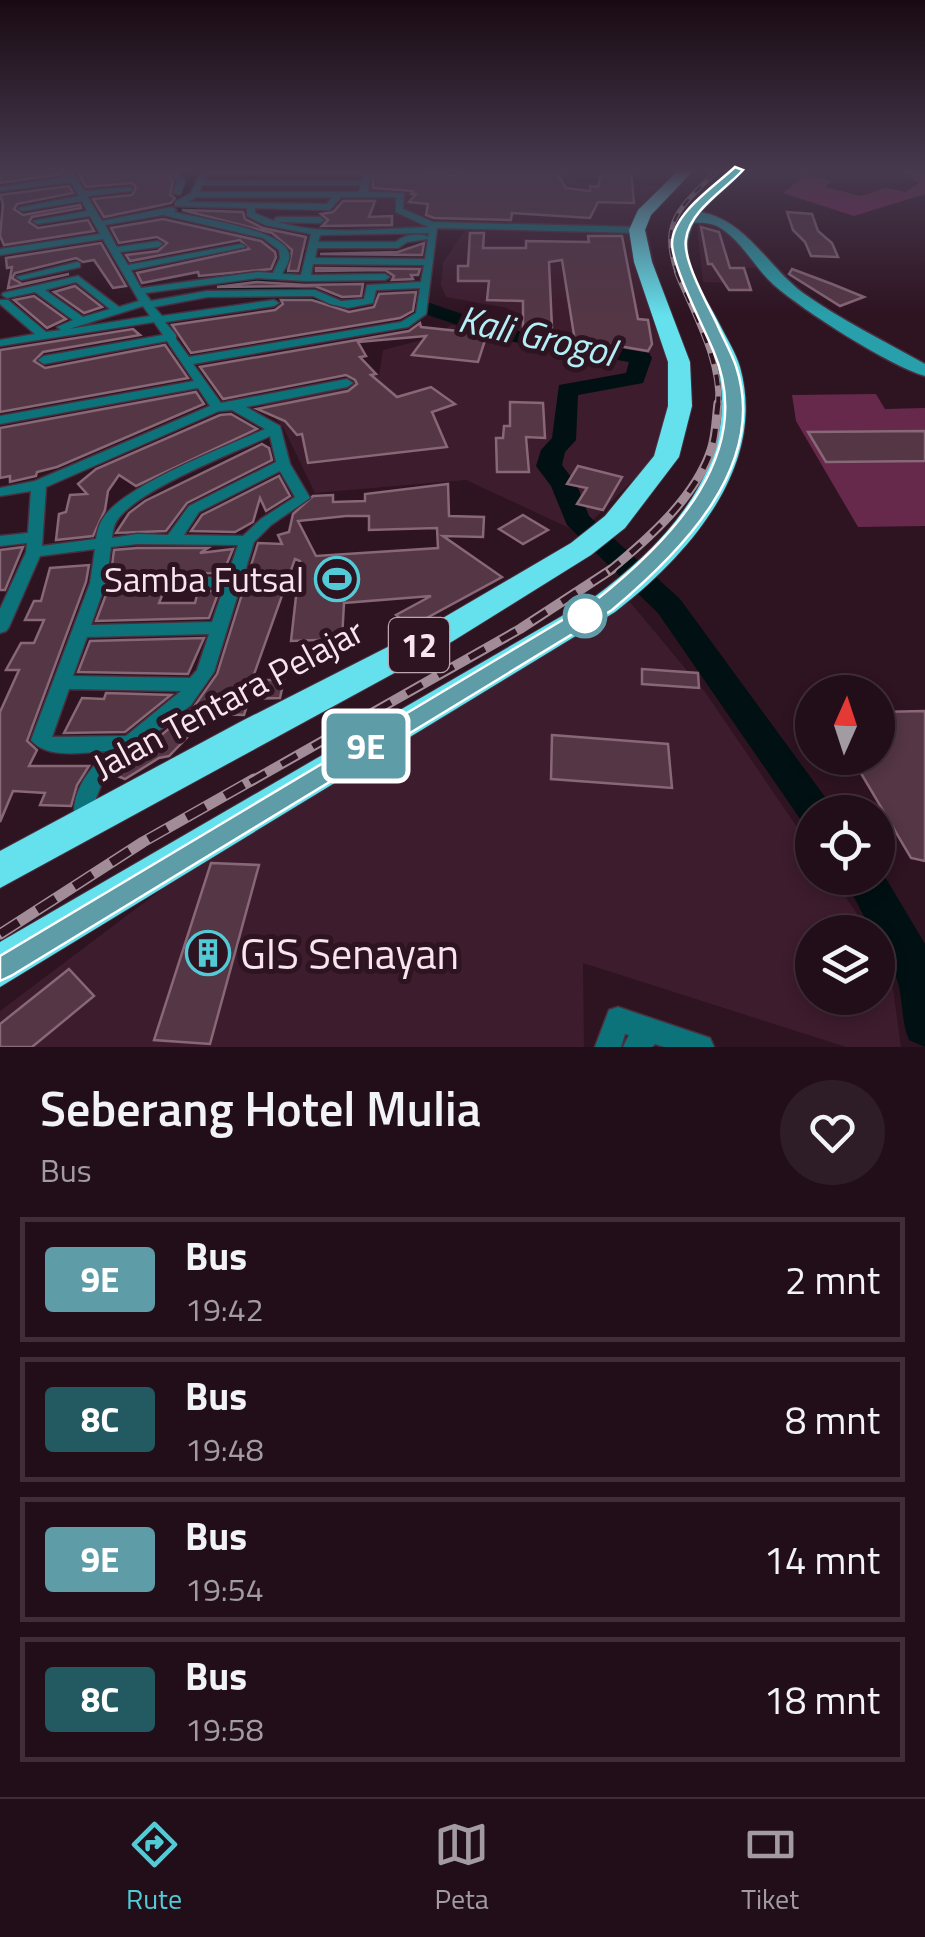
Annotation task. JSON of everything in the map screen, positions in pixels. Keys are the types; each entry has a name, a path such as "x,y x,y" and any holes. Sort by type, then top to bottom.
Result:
{"highway":[{"path":"637,230 641,219"},
{"name":"12","path":"0,966 626,590 656,563 695,516 720,475 732,418 728,368 681,257 678,242 686,219"},
{"name":"Jalan Tentara Pelajar","path":"10,857 84,824 442,633 581,549 615,522 666,457 680,406 678,362 643,262 637,230"}],"main road":[{"path":"716,219 778,280 925,371"},
{"path":"735,219 784,279 925,364"}],"street":[{"path":"36,219 79,219"},
{"path":"95,219 138,291 217,407"},
{"path":"207,219 266,236 283,249 285,258 280,275"},
{"path":"412,219 432,231"},
{"path":"260,220 316,232 637,230"},
{"path":"260,220 320,220"},
{"path":"314,245 398,245 432,231"},
{"path":"188,361 404,325 420,316 432,231"},
{"path":"305,278 316,232"},
{"path":"0,252 105,236"},
{"path":"113,250 158,244"},
{"path":"127,271 241,247"},
{"path":"310,261 428,262"},
{"path":"127,271 193,264"},
{"path":"21,277 77,265"},
{"path":"48,271 63,282"},
{"path":"138,291 280,275 424,282"},
{"path":"3,304 36,288 82,280 117,310"},
{"path":"16,341 117,310 207,294 295,295 359,304 369,301 371,287 424,282"},
{"path":"36,288 81,321"},
{"path":"0,343 295,295"},
{"path":"3,304 16,310 41,334"},
{"path":"44,360 172,337"},
{"path":"0,492 39,485 217,407 347,383"},
{"path":"0,420 200,384"},
{"path":"84,824 81,802 96,773 197,685 221,628 247,541 266,522 303,498 283,464 275,429 234,406"},
{"path":"130,743 40,740 83,631 98,583 111,518 135,497 275,429"},
{"path":"174,538 194,509 283,464"},
{"path":"0,627 35,544 39,485"},
{"path":"0,541 247,541"},
{"path":"98,583 233,582"},
{"path":"83,631 221,628"},
{"path":"64,682 197,685"},
{"path":"608,1047 618,1019 643,1038 701,1047"}],"shaded area":[{"path":"336,219 645,219 659,282 674,409 655,458 580,533 466,480 315,493 283,427 262,403 379,375 383,350 437,336 451,325 506,333 508,308 446,297 441,285 443,263 464,231 333,228"},
{"path":"696,219 722,219 757,268 726,267 730,283 703,282"},
{"path":"876,394 885,409 925,408 925,526 858,527 796,421 792,395"},
{"path":"630,602 705,692 795,824 795,895 844,895 858,915 795,915 795,1015 895,1015 895,1004 901,1047 846,1047 583,963 584,1047 0,1047 0,1011 202,859"}],"building":[{"path":"2,219 31,219 29,222 38,228 88,220 94,231 4,245 0,236"},
{"path":"163,219 261,241 276,257 271,269 199,276 198,272 142,283 137,273 249,249 240,240 130,261 126,255 158,251 167,243 157,237 119,243 111,228"},
{"path":"217,219 245,219 263,228 306,237 298,271 288,271 292,250 272,233"},
{"path":"392,219 392,225 322,226 328,220"},
{"path":"789,219 814,219 838,257 811,256 805,242 793,230"},
{"path":"701,227 719,232 730,268 744,268 751,290 729,290 712,264 708,264"},
{"path":"470,233 484,233 483,248 526,248 526,241 589,242 588,236 622,236 638,319 648,320 652,344 648,351 595,342 599,360 578,360 562,260 549,262 552,328 523,327 523,301 487,300 489,281 458,281 458,266 468,266"},
{"path":"101,243 126,286 113,288 94,260 83,262 76,258 15,273 12,278 22,284 69,274 8,288 12,267 7,268 6,258"},
{"path":"424,243 422,255 320,254 398,252"},
{"path":"316,268 420,269 418,275 411,275 413,279 392,280 394,276 385,270"},
{"path":"792,269 864,297 840,306 789,274"},
{"path":"257,282 363,284 361,296 342,297 315,286 217,287"},
{"path":"75,286 102,307 84,313 54,292"},
{"path":"416,292 413,311 400,318 191,353 172,325 275,310 283,304 281,300 312,300 349,312 374,307 379,294"},
{"path":"34,296 66,319 47,328 14,300"},
{"path":"420,323 421,327 487,334 478,362 412,355 426,336 358,342 366,356 360,357 376,374 371,375 397,397 431,387 455,404 432,412 447,447 308,463 302,434 297,435 285,421 257,409 348,391 357,384 355,380 346,375 223,399 200,367 409,331"},
{"path":"133,329 140,335 43,352 34,361 45,368 165,345 188,378 0,412 0,350"},
{"path":"196,392 204,404 37,472 36,476 10,482 10,476 0,478 0,428"},
{"path":"510,402 543,403 545,438 526,437 529,472 497,472 496,438 503,438 504,426 510,426"},
{"path":"231,414 257,429 136,486 119,475 108,491 105,510 93,536 56,540 59,514 66,512 70,495 87,494 78,484 96,469 220,415"},
{"path":"925,431 925,461 826,462 808,432"},
{"path":"262,444 269,448 272,460 187,503 166,531 116,533 129,513 145,501"},
{"path":"578,466 622,477 603,510 577,504 587,488 567,484"},
{"path":"279,476 290,496 266,511 260,498 253,522 235,532 191,531 202,515"},
{"path":"448,484 449,516 484,517 483,537 443,536 502,577 410,627 396,615 431,596 344,603 342,639 291,641 300,561 295,559 252,680 284,680 280,698 249,699 244,715 210,714 169,756 125,779 115,775 193,708 217,674 258,543 282,544 278,535 289,532 293,514 313,496 333,495 333,502 365,501 365,494","holes":["369,516 369,530 437,528 438,548 316,556 298,521"]},
{"path":"523,515 548,530 523,544 499,529"},
{"path":"23,547 5,590 0,590 0,550"},
{"path":"208,548 200,553 233,549 223,573 111,574 114,550"},
{"path":"89,565 27,741 37,750 29,766 89,766 77,785 71,806 40,805 45,793 13,791 0,822 0,712 19,670 6,670 21,643 34,643 44,620 25,620 34,601 41,601 50,568"},
{"path":"164,591 159,603 195,603 198,591 219,591 209,618 96,621 107,592"},
{"path":"204,638 188,674 78,672 90,641"},
{"path":"642,669 698,673 699,688 642,684"},
{"path":"106,693 171,695 125,732 64,733 82,698 104,699"},
{"path":"925,711 925,861 911,858 895,831 895,795 874,795 862,775 895,775 895,712"},
{"path":"552,735 668,744 672,788 551,779"},
{"name":"GIS Senayan","path":"211,863 259,865 210,1044 154,1040"},
{"path":"69,969 94,996 32,1047 0,1047 0,1024"}],"waterway":[{"name":"Kali Grogol","path":"222,219 236,222"},
{"name":"Kali Grogol","path":"282,235 296,251 284,274 232,285 226,290 295,293 314,302 309,311 331,315"},
{"name":"Kali Grogol","path":"378,310 430,309 502,334 641,358 635,378 567,390 564,440 553,450 549,466 564,485 577,519 669,606 805,795"},
{"name":"Kali Grogol","path":"874,895 919,975 925,1024"}],"railway":[{"path":"676,219 670,240 678,274"},
{"path":"677,272 711,354 718,403"},
{"path":"609,571 654,532 694,485 713,445 718,403"},
{"path":"250,782 520,629 609,571"},
{"path":"0,934 143,842 254,779"}],"bus line":[{"name":"9E","path":"0,966 604,605 656,563 695,516 720,475 734,401 728,368 681,257 678,242 686,219"}],"place":[{"name":"Samba Futsal","path":"337,579"},
{"name":"GIS Senayan","path":"208,953"}]}
